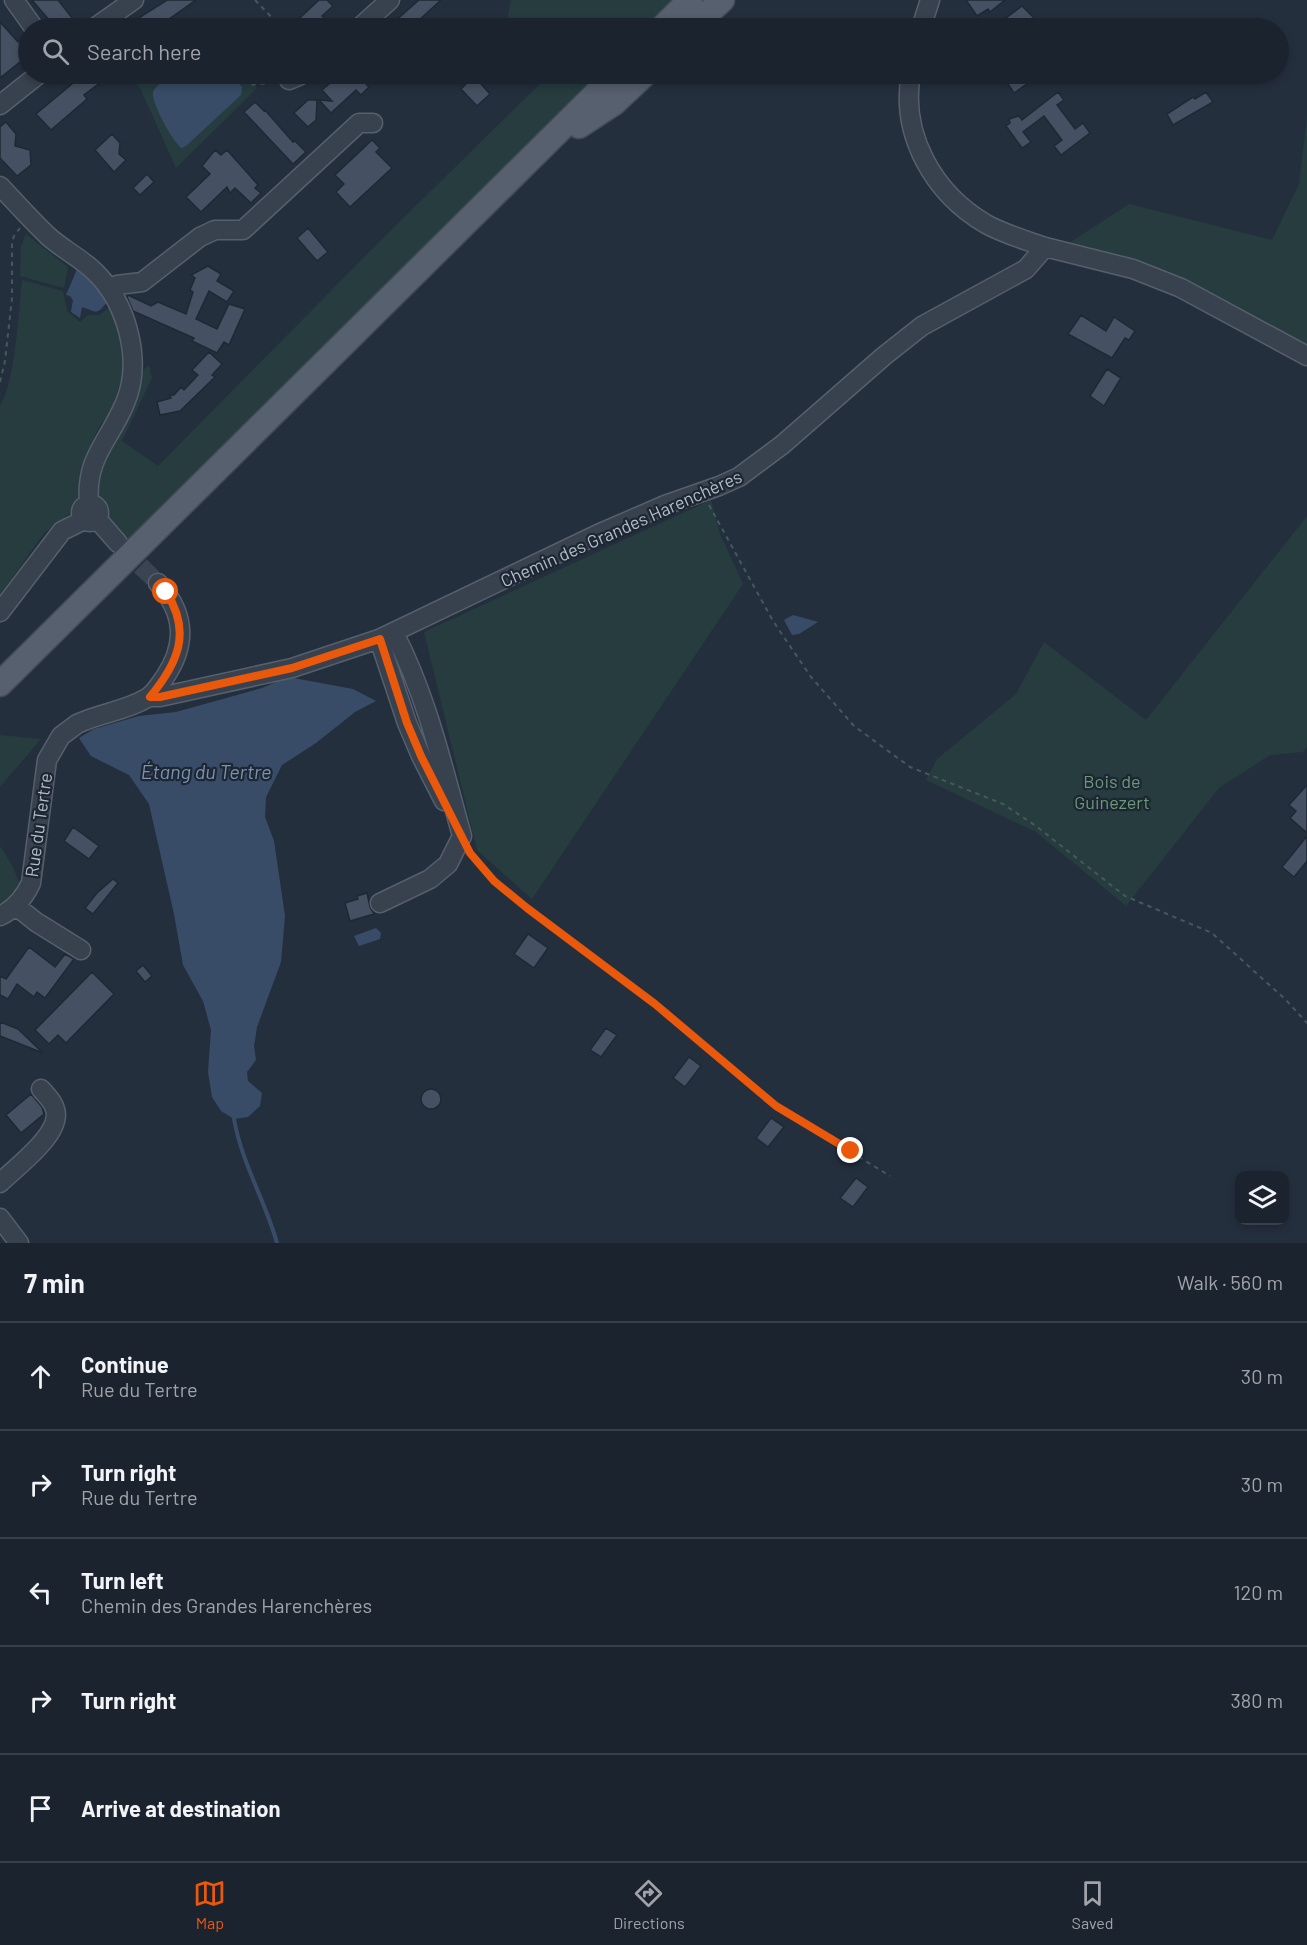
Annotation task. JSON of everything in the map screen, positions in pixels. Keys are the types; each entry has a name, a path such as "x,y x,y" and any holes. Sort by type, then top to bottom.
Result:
{"main road":[{"path":"672,18 690,0"},
{"path":"703,18 722,0"},
{"path":"0,684 606,84"},
{"path":"532,157 614,103 634,84"}],"street":[{"path":"14,0 27,18"},
{"path":"108,18 134,0"},
{"path":"370,18 390,0"},
{"path":"924,18 930,0"},
{"path":"0,105 26,84"},
{"path":"909,84 910,120 916,143 928,168 945,191 984,223 1045,248 1133,269 1181,288 1307,357"},
{"path":"110,289 117,285 142,282 207,233 215,230 243,230 359,123 373,123"},
{"path":"0,186 49,237 94,271 110,289 121,313 134,360 133,380 125,403 92,465 87,487 90,514 118,543"},
{"name":"Chemin des Grandes Harenchères","path":"150,697 160,697 292,668 387,636 598,534 729,481 755,467 922,326 1026,269 1045,248"},
{"path":"0,612 62,531 90,514"},
{"path":"150,697 170,669 181,640 176,609 158,583"},
{"path":"380,903 430,879 448,864 462,836 432,727 403,651 387,636"},
{"name":"Rue du Tertre","path":"8,911 22,899 31,883 45,770 55,743 76,724 150,697"},
{"path":"8,911 36,922 81,950"},
{"path":"0,1183 48,1136 55,1124 55,1107 41,1089"},
{"path":"0,1218 19,1243"}],"path":[{"path":"255,0 272,18"},
{"path":"248,84 262,86 270,84"},
{"path":"0,382 5,361 12,298 12,242 18,230 33,221"},
{"path":"701,491 773,621 811,677 855,726 910,767 1003,804 1036,826 1125,896 1212,933 1286,1000 1307,1023"},
{"path":"462,836 470,853 494,881 655,1004 776,1106 890,1176"}],"green space":[{"path":"511,0 684,0 665,18 510,18"},
{"path":"137,84 253,84 257,88 176,168"},
{"path":"540,84 598,84 128,544 106,520 98,503 94,472 138,375 149,365 152,378 122,441 158,466 383,238"},
{"path":"1307,117 1307,348 1184,281 1069,243 1129,204 1272,240 1299,184"},
{"path":"26,234 68,267 64,288 20,276 21,246"},
{"path":"22,280 63,291 67,311 80,322 88,315 99,315 109,308 123,334 125,366 111,413 100,425 86,455 75,510 44,533 0,595 0,405 13,364"},
{"path":"711,500 720,534 743,584 532,899 477,850 424,632"},
{"name":"Bois de Guinezert","path":"1307,516 1307,747 1303,752 1270,755 1219,788 1126,906 1036,832 926,780 937,759 1016,694 1044,642 1146,720"},
{"path":"0,735 41,739 0,787"},
{"path":"0,846 13,867 21,887 0,911"}],"water":[{"path":"160,84 239,84 242,87 241,95 182,148 168,131 159,113 153,97"},
{"path":"78,267 97,281 109,300 97,311 82,307 80,318 71,312 73,300 66,295"},
{"path":"793,615 818,622 799,634 792,635 784,620"},
{"name":"Étang du Tertre","path":"288,677 353,689 376,701 355,712 316,743 282,765 266,797 265,817 274,841 285,916 281,962 257,1027 254,1046 256,1060 247,1072 248,1081 262,1093 260,1106 248,1117 234,1119 221,1111 212,1097 208,1072 211,1030 203,1001 183,965 149,804 129,775 91,756 79,738 94,729 139,716 176,712 262,688"},
{"path":"376,928 381,933 380,939 359,946 354,936"}],"building":[{"path":"32,0 58,0 72,18 47,18"},
{"path":"167,0 196,0 170,18 139,18"},
{"path":"319,0 327,0 333,6 322,16 324,18 300,18"},
{"path":"419,0 441,0 421,18 399,18"},
{"path":"966,0 1005,0 990,12 988,9 977,16"},
{"path":"1022,6 1034,18 1006,18"},
{"path":"0,22 18,42 18,64 0,78"},
{"path":"72,84 99,84 84,95 87,99 51,130 36,114"},
{"path":"329,84 366,84 369,87 361,95 356,90 331,113 319,100 332,101 322,90"},
{"path":"466,84 481,84 490,94 477,106 461,89"},
{"path":"1008,84 1027,84 1014,93"},
{"path":"1058,92 1064,100 1057,105 1075,129 1083,123 1090,133 1061,155 1054,146 1062,140 1044,116 1023,132 1031,142 1022,148 1006,126 1010,123 1009,119 1019,116 1022,120"},
{"path":"1206,92 1213,102 1173,125 1167,114 1193,97 1195,99"},
{"path":"308,100 317,100 316,120 308,127 294,113"},
{"path":"255,102 293,142 295,141 306,152 293,164 244,112"},
{"path":"6,122 16,134 15,146 30,150 31,165 17,176 0,158 0,127"},
{"path":"112,134 120,143 119,154 126,160 114,172 95,150"},
{"path":"372,140 380,148 376,152 392,168 350,207 336,192 344,184 335,175"},
{"path":"215,150 221,155 227,150 258,185 255,188 261,193 251,203 235,188 230,193 227,187 201,212 186,197 210,174 202,166"},
{"path":"147,174 154,182 140,195 133,188"},
{"path":"308,228 328,252 317,261 297,238"},
{"path":"208,266 221,274 217,281 234,291 227,302 209,291 196,319 217,329 229,304 245,309 229,345 224,342 217,353 192,341 194,338 133,311 128,295 151,306 158,302 186,314 193,292 190,290 195,278 191,275"},
{"path":"1081,315 1106,331 1114,317 1135,331 1129,340 1125,338 1112,358 1068,334"},
{"path":"209,352 222,364 212,375 215,377 180,411 160,415 157,402 171,398 170,395 174,395 181,387 184,390 198,375 192,370"},
{"path":"1107,369 1121,378 1104,406 1090,396"},
{"path":"1307,785 1307,833 1290,818 1296,811 1289,805"},
{"path":"73,827 99,846 89,859 64,841"},
{"path":"1307,836 1307,861 1294,877 1282,867"},
{"path":"113,879 118,883 93,914 85,908 97,893"},
{"path":"367,893 374,914 350,921 345,903"},
{"path":"528,934 548,948 534,968 514,954"},
{"path":"29,947 55,967 65,954 74,959 45,998 37,992 34,997 17,984 8,999 0,995 0,976 6,979"},
{"path":"143,965 152,976 145,982 136,971"},
{"path":"92,972 114,994 66,1043 58,1035 49,1044 35,1030"},
{"path":"0,1022 18,1029 43,1053 0,1036"},
{"path":"606,1028 617,1035 601,1057 590,1050"},
{"path":"689,1057 701,1066 685,1087 673,1078"},
{"path":"431,1089 438,1092 441,1099 438,1106 431,1109 424,1106 421,1099 424,1092"},
{"path":"31,1094 42,1107 44,1114 21,1133 6,1115"},
{"path":"771,1118 784,1127 768,1147 756,1138"},
{"path":"856,1178 868,1187 853,1207 840,1198"}],"waterway":[{"path":"234,1119 242,1151 277,1243"}],"tunnel":[{"path":"121,547 158,583"}],"route":[{"path":"166,592 176,609 181,640 175,660 150,697 160,697 292,668 380,639 407,723 421,756 470,853 494,881 655,1004 776,1106 851,1151"}]}
